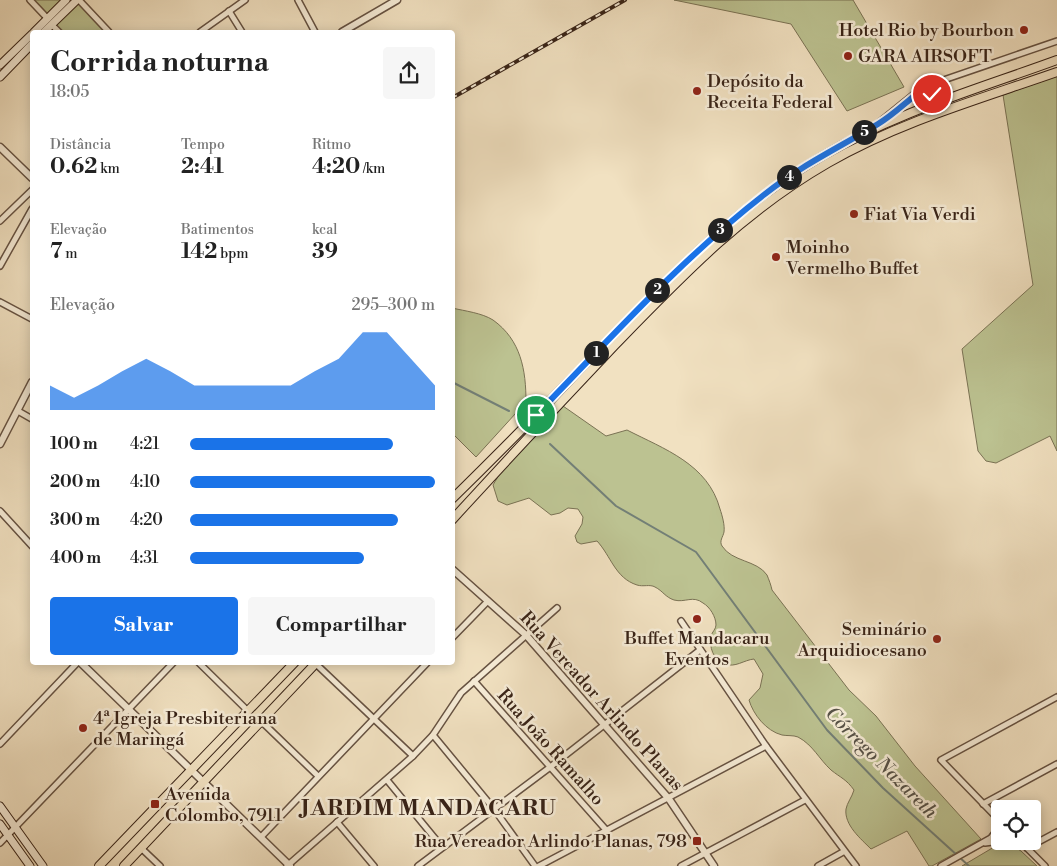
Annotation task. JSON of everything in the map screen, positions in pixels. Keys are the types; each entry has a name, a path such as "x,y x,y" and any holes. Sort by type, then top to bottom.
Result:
{"main road":[{"path":"45,30 66,0"},
{"path":"38,30 78,0"},
{"path":"0,65 30,36"},
{"path":"0,77 30,46"},
{"path":"455,496 667,280 715,234 778,184 856,137 950,99 1057,60"},
{"path":"455,517 542,422 673,285 716,242 771,198 863,144 945,110 1057,72"},
{"path":"99,866 292,665"},
{"path":"124,866 315,665"},
{"path":"0,806 43,866"},
{"path":"0,824 30,866"}],"street":[{"path":"30,0 57,30"},
{"path":"78,0 107,30"},
{"path":"203,30 245,0"},
{"path":"298,0 315,30"},
{"path":"345,30 397,0"},
{"path":"230,11 241,30"},
{"path":"856,137 896,111 919,90 939,80 1057,41"},
{"path":"939,80 934,85 932,94 950,99"},
{"path":"0,147 30,176"},
{"path":"0,221 30,192"},
{"path":"0,266 30,213"},
{"path":"0,302 30,318"},
{"path":"0,444 30,386"},
{"path":"18,411 30,418"},
{"path":"0,511 30,544"},
{"name":"Rua Vereador Arlindo Planas","path":"455,572 526,635 670,799 714,866"},
{"path":"455,635 488,601"},
{"path":"82,665 288,865 414,756 433,735 453,703 474,680 556,608"},
{"path":"681,621 766,746 843,852 856,866"},
{"path":"418,866 549,768 700,650"},
{"path":"0,744 76,665"},
{"path":"0,843 171,665"},
{"path":"201,665 248,711"},
{"path":"319,665 414,756"},
{"path":"261,837 425,665"},
{"name":"Rua João Ramalho","path":"474,680 549,768 607,831"},
{"path":"991,812 941,760 1057,697"},
{"path":"261,721 318,776"},
{"path":"433,735 494,809 535,866"},
{"path":"540,866 670,799 766,746"},
{"path":"983,804 1057,764"},
{"path":"387,780 442,847"},
{"path":"681,866 805,800"},
{"path":"337,822 374,866"},
{"path":"1041,841 1057,832"},
{"path":"942,865 969,851 991,836"},
{"path":"982,843 991,842"},
{"path":"141,848 160,866"},
{"path":"1029,850 1045,866"},
{"path":"818,866 843,852"}],"green space":[{"path":"30,0 66,0 48,19"},
{"path":"77,0 107,30 57,30 52,25"},
{"name":"GARA AIRSOFT","path":"674,0 853,0 904,87 847,111 791,24"},
{"path":"1057,76 1057,451 1050,436 996,463 986,461 978,451 962,349 1033,285 1003,95"},
{"path":"455,309 484,316 493,320 502,328 516,346 525,378 526,402 476,457 455,436"},
{"path":"563,406 606,436 627,430 670,451 695,469 706,480 714,493 722,517 724,532 721,541 722,546 732,555 763,570 767,575 772,590 849,690 876,716 915,766 981,839 932,866 929,866 907,831 871,849 850,826 846,815 847,804 854,790 851,786 831,770 803,740 796,736 776,733 761,721 754,711 749,700 760,688 763,674 754,659 729,665 717,659 711,649 711,640 716,622 706,605 692,599 674,600 655,587 637,585 623,577 597,541 581,544 577,542 575,536 582,524 583,517 578,509 568,508 560,513 551,515 529,498 507,505 498,501 493,485 499,475"},
{"path":"991,849 1019,850 1037,866 962,866"}],"waterway":[{"name":"Córrego Nazareth","path":"455,384 509,411"},
{"name":"Córrego Nazareth","path":"550,444 616,506 696,552 827,730 883,788 969,866"}],"railway":[{"path":"455,96 625,0"}],"place":[{"name":"Hotel Rio by Bourbon","path":"1024,30"},
{"name":"GARA AIRSOFT","path":"848,56"},
{"name":"Depósito da Receita Federal","path":"697,91"},
{"name":"Fiat Via Verdi","path":"854,214"},
{"name":"Moinho Vermelho Buffet","path":"776,257"},
{"name":"Buffet Mandacaru Eventos","path":"697,619"},
{"name":"Seminário Arquidiocesano","path":"937,639"},
{"name":"4ª Igreja Presbiteriana de Maringá","path":"83,728"},
{"name":"Avenida Colombo, 7911","path":"155,804"},
{"name":"Rua Vereador Arlindo Planas, 798","path":"697,841"}],"district":[{"name":"JARDIM MANDACARU","path":"429,807"}],"route":[{"path":"536,415 667,280 715,234 766,193 792,175 883,120 919,90 939,80 934,85 932,94"}]}
